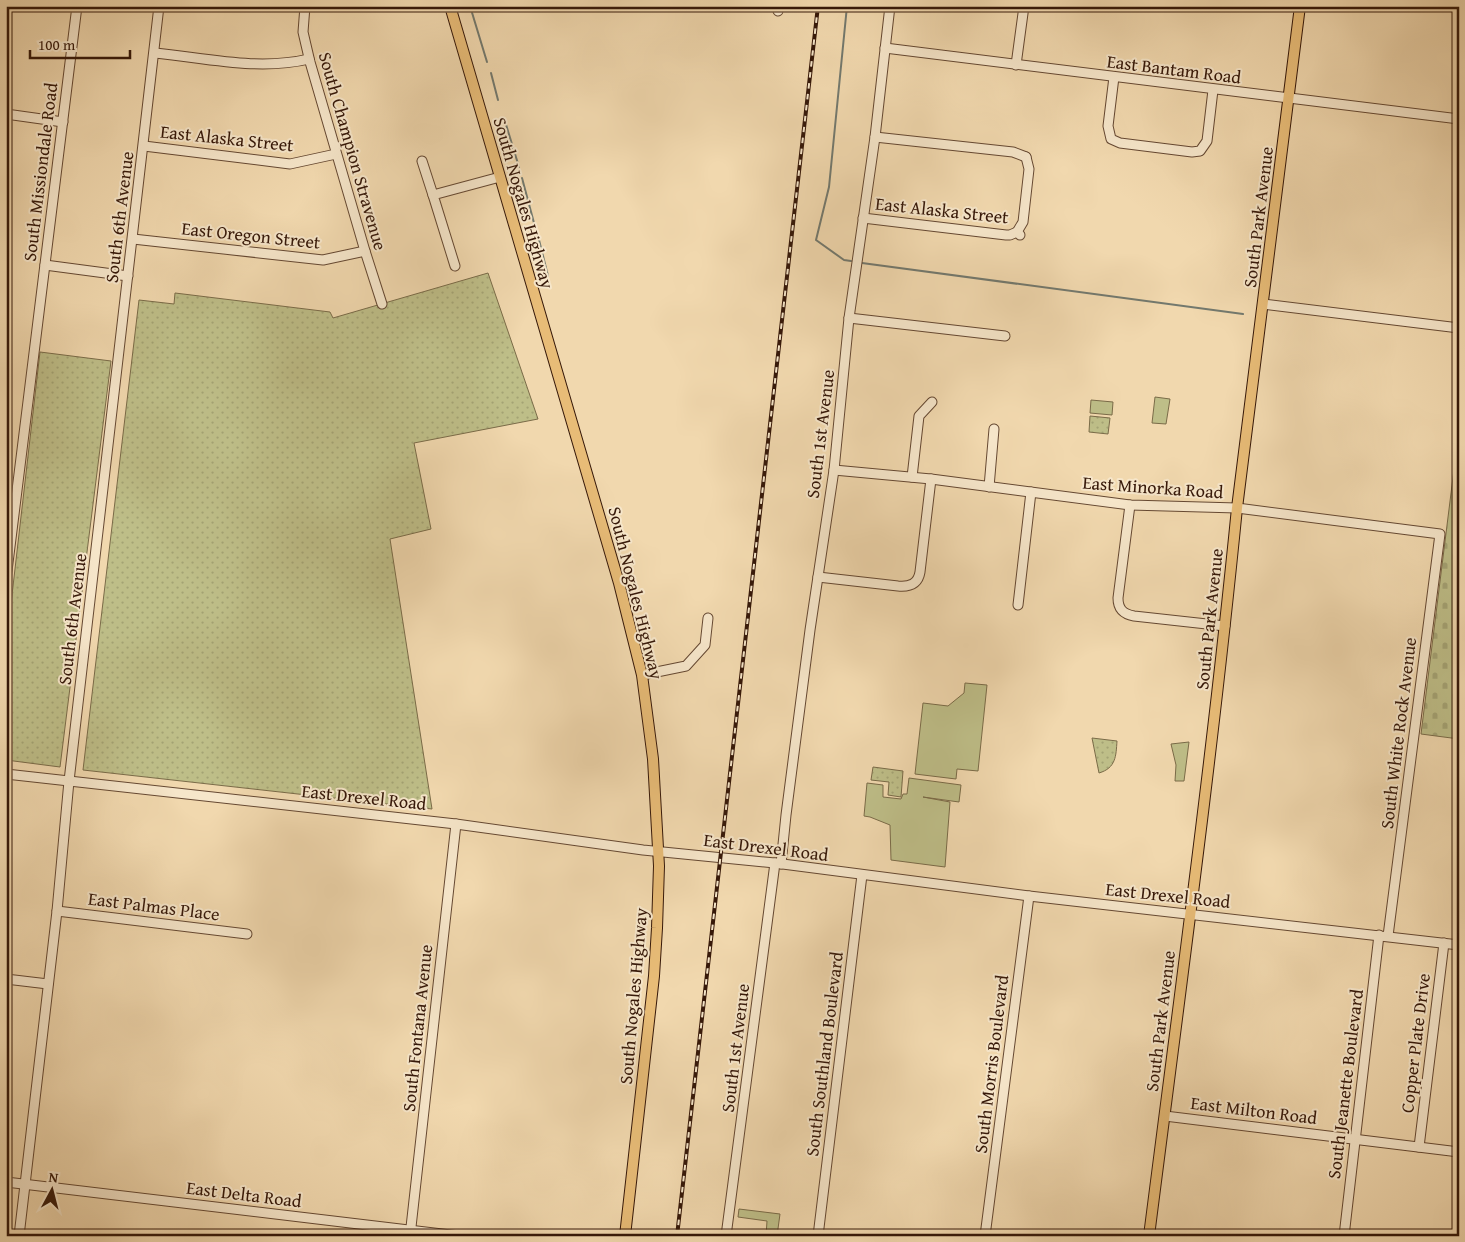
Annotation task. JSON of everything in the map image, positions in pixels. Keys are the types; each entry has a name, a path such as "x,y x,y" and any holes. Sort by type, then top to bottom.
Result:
{"main road":[{"name":"South Nogales Highway","path":"450,6 619,583 642,675 653,759 659,866 658,928 625,1236"},
{"name":"South Park Avenue","path":"1150,1236 1225,626 1237,508 1300,6"}],"street":[{"name":"South Missiondale Road","path":"6,579 77,6"},
{"name":"South 6th Avenue","path":"19,1236 57,911 69,781 159,6"},
{"name":"South Champion Stravenue","path":"305,6 303,32 309,60 382,304"},
{"name":"South 1st Avenue","path":"726,1236 834,470 849,318 890,6"},
{"path":"1016,65 1024,6"},
{"name":"East Bantam Road","path":"885,48 1459,119"},
{"path":"155,53 261,65 309,60"},
{"path":"1114,77 1108,139 1120,143 1192,152 1203,151 1207,141 1213,90"},
{"path":"6,114 63,122"},
{"name":"East Alaska Street","path":"863,218 1006,235 1019,234 1023,222 1029,169 1028,155 874,137"},
{"name":"East Alaska Street","path":"144,146 290,164 336,154"},
{"path":"422,161 456,266"},
{"path":"433,195 500,177"},
{"name":"East Oregon Street","path":"133,239 323,260 365,251"},
{"path":"45,265 128,276"},
{"path":"1263,304 1459,328"},
{"path":"849,318 1005,336"},
{"path":"912,477 919,416 932,402"},
{"path":"989,487 994,429"},
{"name":"East Minorka Road","path":"834,470 931,479 1130,505 1237,508 1440,534"},
{"path":"818,577 898,586 915,586 920,572 931,479"},
{"path":"1018,605 1031,492"},
{"path":"1130,505 1118,611 1130,615 1225,626"},
{"name":"South White Rock Avenue","path":"1384,936 1440,534"},
{"path":"642,675 686,666 705,645 708,618"},
{"name":"East Drexel Road","path":"6,774 456,824 657,852 778,864 1028,896 1459,945"},
{"name":"South Fontana Avenue","path":"410,1233 456,824"},
{"name":"South Southland Boulevard","path":"818,1236 862,875"},
{"name":"South Morris Boulevard","path":"985,1236 1028,896"},
{"name":"East Palmas Place","path":"57,911 247,934"},
{"name":"South Jeanette Boulevard","path":"1344,1236 1355,1139 1384,936"},
{"name":"Copper Plate Drive","path":"1419,1147 1444,943"},
{"path":"6,979 48,984"},
{"name":"East Milton Road","path":"1165,1116 1459,1152"},
{"name":"East Delta Road","path":"6,1182 410,1233 459,1236"}],"green space":[{"path":"488,273 538,419 414,443 431,529 390,539 432,809 83,770 139,300 174,304 175,293 330,312 333,318"},
{"path":"40,352 111,361 60,767 6,760 6,647"},
{"path":"1155,397 1170,399 1166,424 1152,423"},
{"path":"1091,400 1113,402 1112,415 1090,413"},
{"path":"1090,416 1110,418 1108,434 1089,432"},
{"path":"1459,429 1459,739 1421,734"},
{"path":"965,683 987,685 978,771 957,769 956,779 915,774 923,703 948,706 964,693"},
{"path":"1092,738 1117,741 1112,765 1099,773"},
{"path":"1189,742 1184,781 1175,781 1176,765 1171,744"},
{"path":"873,767 903,771 901,797 888,795 889,782 871,780"},
{"path":"909,778 961,785 959,802 923,797 950,802 945,867 891,860 890,825 864,816 867,783 883,785 883,797 901,799 903,794 907,794"},
{"path":"739,1209 780,1214 777,1236 766,1236 767,1221 738,1217"}],"waterway":[{"path":"470,6 487,62"},
{"path":"847,6 829,187 816,240 844,260 851,261"},
{"path":"491,73 498,100"},
{"path":"504,118 519,167"},
{"path":"522,178 534,223"},
{"path":"538,236 548,276"},
{"path":"862,263 1243,314"}],"railway":[{"path":"677,1236 818,6"}]}
